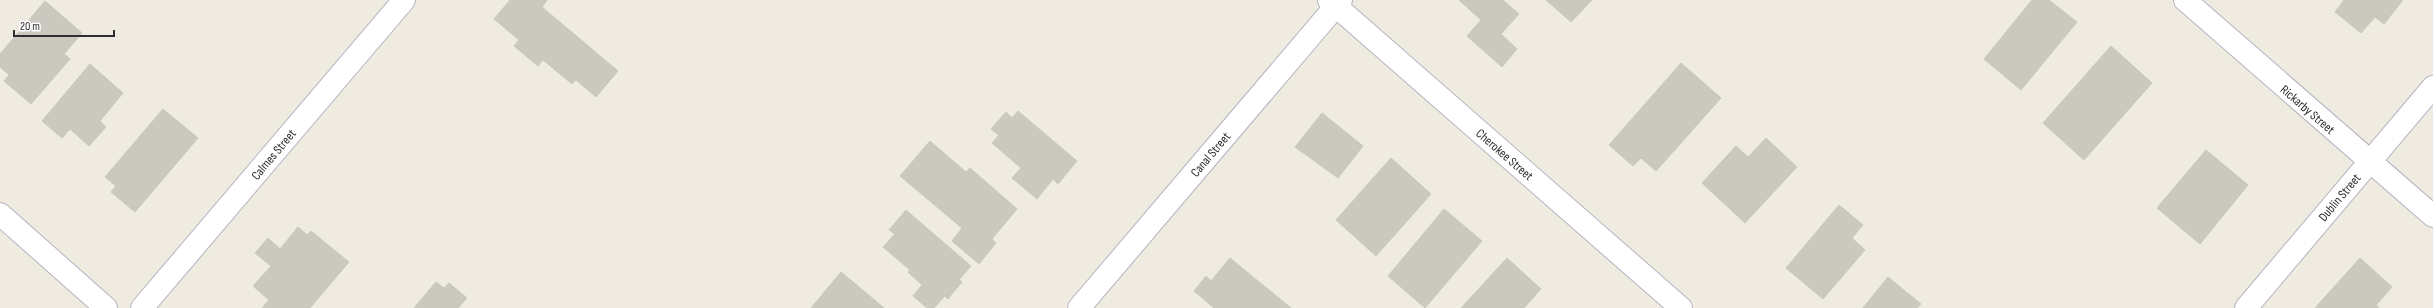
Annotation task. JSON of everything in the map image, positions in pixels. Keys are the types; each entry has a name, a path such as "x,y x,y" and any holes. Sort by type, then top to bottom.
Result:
{"street":[{"name":"Calmes Street","path":"142,308 404,0"},
{"name":"Rickarby Street","path":"2184,0 2433,216"},
{"name":"Canal Street","path":"1079,308 1335,2"},
{"name":"Cherokee Street","path":"1335,2 1681,308"},
{"name":"Dublin Street","path":"2246,308 2433,87"},
{"path":"0,214 106,308"}],"building":[{"path":"510,0 547,0 542,7 618,71 596,97 576,80 572,84 543,60 538,66 514,46 519,40 494,19"},
{"path":"1459,0 1503,0 1519,14 1501,34 1517,49 1502,67 1467,36 1481,20"},
{"path":"1546,0 1592,0 1571,22"},
{"path":"2032,0 2049,0 2077,22 2021,90 1984,59"},
{"path":"2344,0 2403,0 2384,24 2375,17 2361,33 2335,12"},
{"path":"45,1 82,33 64,54 70,59 31,104 4,81 9,75 0,67 0,54"},
{"path":"2111,46 2152,83 2084,160 2043,123"},
{"path":"1681,63 1721,98 1656,171 1641,158 1633,166 1609,145"},
{"path":"90,64 123,93 100,121 106,127 89,146 70,129 62,138 42,121"},
{"path":"163,109 198,138 135,212 111,192 116,186 105,177"},
{"path":"1018,111 1077,161 1058,184 1053,179 1037,199 1012,178 1021,168 992,143 999,135 991,129 1006,112 1012,118"},
{"path":"1322,113 1363,146 1338,178 1295,147"},
{"path":"1766,138 1797,167 1745,223 1702,183 1736,146 1748,157"},
{"path":"930,141 966,172 970,168 1017,209 992,239 996,243 979,264 952,241 962,228 900,176"},
{"path":"2206,150 2248,185 2200,244 2157,208"},
{"path":"1391,158 1431,194 1376,256 1336,220"},
{"path":"1839,205 1863,225 1852,238 1865,250 1823,299 1786,268"},
{"path":"1444,209 1482,241 1425,308 1388,276"},
{"path":"906,210 971,266 959,280 962,282 948,299 945,296 934,308 927,308 913,296 922,285 908,272 910,270 883,247 895,234 889,230"},
{"path":"298,227 307,235 311,231 349,262 310,308 262,308 269,300 253,286 271,266 255,253 268,238 280,249"},
{"path":"1230,258 1291,308 1214,308 1194,291 1206,276 1211,281"},
{"path":"1507,258 1541,289 1524,308 1461,308"},
{"path":"2360,258 2392,287 2376,305 2379,308 2315,308"},
{"path":"841,272 877,302 884,308 811,308"},
{"path":"1888,277 1921,304 1917,308 1863,308"},
{"path":"436,282 444,288 449,283 467,298 458,308 414,308"}]}
